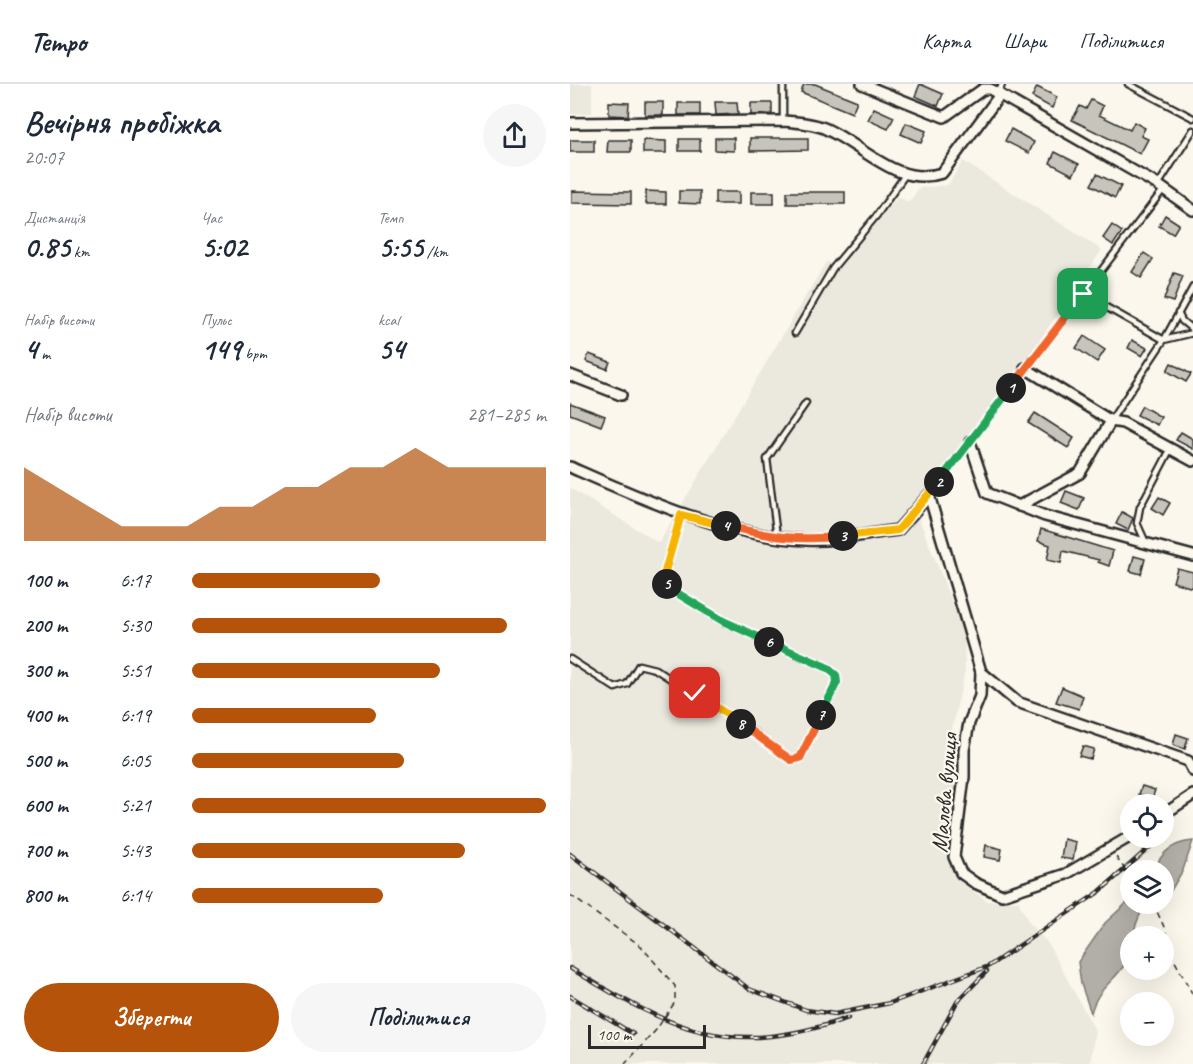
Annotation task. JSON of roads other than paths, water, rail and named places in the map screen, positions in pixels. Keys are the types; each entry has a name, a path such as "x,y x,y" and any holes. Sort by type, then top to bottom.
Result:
{"street":[{"path":"862,84 944,117 983,89 990,89 1161,187 1193,210"},
{"path":"570,123 783,120 809,123 825,129 905,175 923,177 942,173 999,96"},
{"path":"1025,368 1111,421 1123,423 1193,461"},
{"path":"570,375 621,395"},
{"path":"1019,506 1080,473 1111,421"},
{"path":"970,442 987,493 1019,506 1193,556"},
{"path":"570,467 681,515 777,537 808,541 898,530 929,495"},
{"name":"Малова вулиця","path":"929,495 981,672 980,696 969,723 964,750 964,777 954,857 961,873 975,883 1002,895 1066,874 1120,842"},
{"path":"981,672 1017,702 1188,761 1193,771"},
{"path":"1174,807 1193,795"}],"lane":[{"path":"783,84 783,120"},
{"path":"999,96 1002,84"},
{"path":"1128,84 1193,118"},
{"path":"929,495 1083,294 1161,187 1193,130"},
{"path":"795,333 832,268 877,215 905,175"},
{"path":"1111,421 1164,340 1193,287"},
{"path":"1083,294 1164,340 1193,331"},
{"path":"1178,313 1182,321 1193,331"},
{"path":"777,537 766,459 806,403"},
{"path":"1147,544 1137,523 1140,507 1171,448"},
{"path":"570,659 615,688 627,684 639,665 655,669 754,732 791,760 800,758 837,682 836,675 826,667 723,621 672,590 664,575 681,515"}],"railway":[{"path":"570,854 749,989 806,1010 835,1014 890,1003 989,966 1099,892 1149,848"},
{"path":"570,968 640,1008 671,1022 702,1032 734,1037 768,1036 806,1030 848,1018"},
{"path":"923,1064 957,1002 987,971"},
{"path":"570,996 633,1034"}]}
